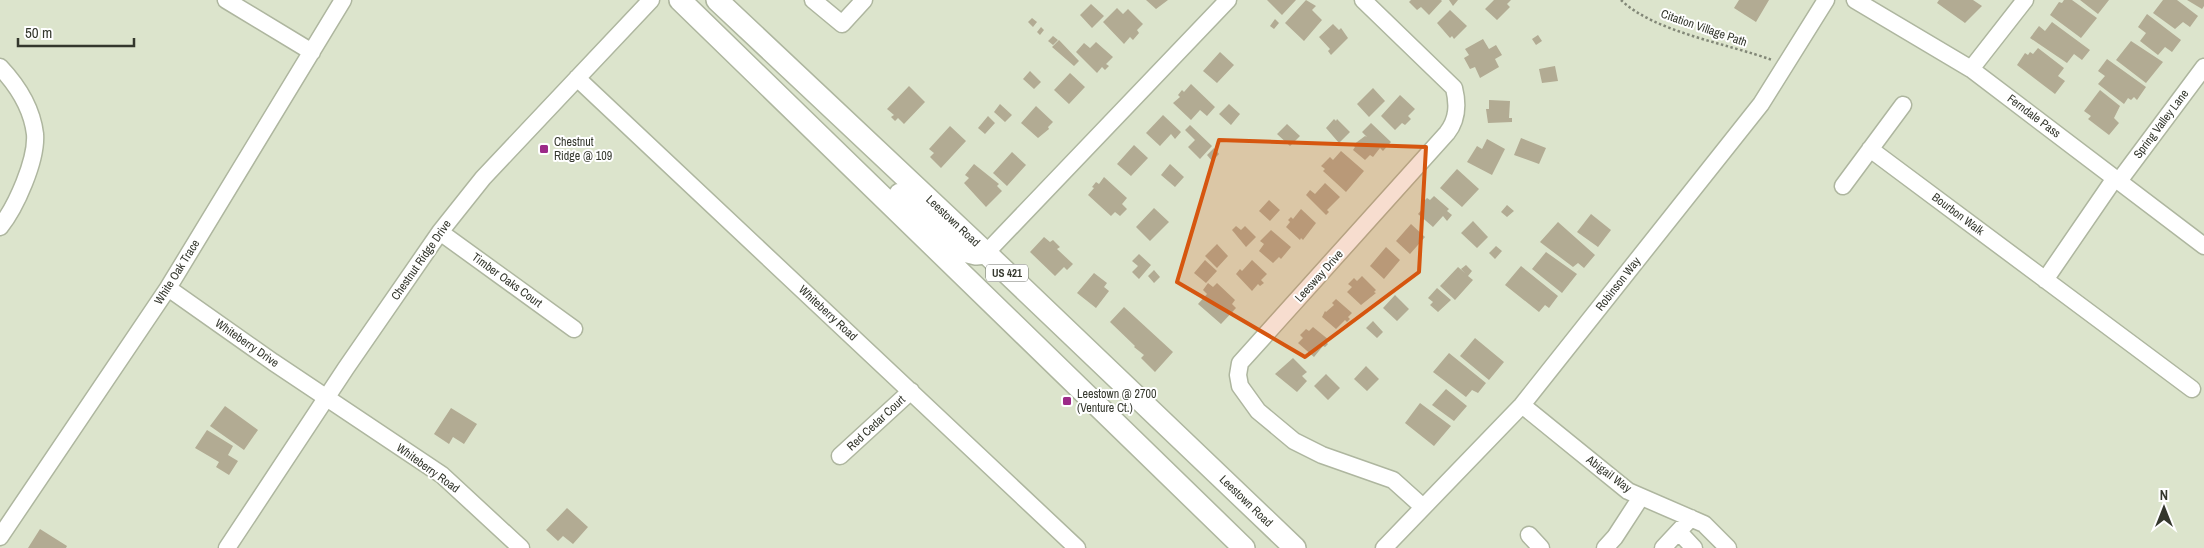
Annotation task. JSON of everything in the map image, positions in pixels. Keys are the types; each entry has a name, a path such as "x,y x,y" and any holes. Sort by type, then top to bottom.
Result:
{"main road":[{"name":"US 421","path":"680,0 1244,548"},
{"name":"Leestown Road","path":"717,0 1295,548"},
{"path":"840,156 856,159 899,193 960,250 976,254 986,253"}],"street":[{"path":"226,0 312,52"},
{"name":"White Oak Trace","path":"0,537 168,288 343,0"},
{"name":"Chestnut Ridge Drive","path":"227,548 326,398 440,232 483,178 651,0"},
{"path":"813,0 842,24 864,0"},
{"path":"986,253 1228,0"},
{"name":"Leesway Drive","path":"1363,0 1454,88 1457,102 1455,117 1447,133 1240,362 1238,375 1240,386 1258,411 1294,441 1322,455 1393,480 1423,507"},
{"name":"Robinson Way","path":"1384,548 1522,405 1761,104 1826,0"},
{"name":"Ferndale Pass","path":"1855,0 1971,69 2204,246"},
{"path":"1971,69 2025,0"},
{"path":"0,66 10,78 29,110 35,136 28,176 8,218 0,228"},
{"name":"Spring Valley Lane","path":"2117,180 2204,67"},
{"name":"Whiteberry Road","path":"578,78 1077,548"},
{"path":"1842,186 1903,105"},
{"name":"Bourbon Walk","path":"1870,149 2192,389"},
{"path":"2045,280 2117,180"},
{"name":"Timber Oaks Court","path":"440,232 574,329"},
{"name":"Whiteberry Drive","path":"168,288 326,398"},
{"name":"Red Cedar Court","path":"840,456 911,391"},
{"name":"Whiteberry Road","path":"326,398 442,475 521,548"},
{"name":"Abigail Way","path":"1522,405 1628,491 1704,524 1728,548"},
{"path":"1605,548 1615,537 1641,497"},
{"path":"1663,548 1691,518"},
{"path":"1679,532 1694,548"},
{"path":"1529,535 1541,548"}],"path":[{"name":"Citation Village Path","path":"1621,0 1637,13 1670,27 1714,43 1771,60 1784,68"}],"highlighted area":[{"path":"1219,140 1426,147 1419,272 1305,357 1177,282"}],"building":[{"path":"1146,0 1168,0 1156,9"},
{"path":"1267,0 1296,0 1282,15"},
{"path":"1306,0 1316,6 1312,10 1322,20 1304,41 1285,23"},
{"path":"1411,0 1442,1 1429,15 1421,7 1417,10 1409,2"},
{"path":"1449,0 1458,0 1453,6"},
{"path":"1494,0 1511,0 1507,4 1510,7 1497,20 1485,9"},
{"path":"1739,0 1769,0 1756,22 1734,8"},
{"path":"1939,0 1973,0 1982,6 1965,23 1937,3"},
{"path":"2064,0 2072,0 2097,18 2081,38 2050,15 2059,2 2062,3"},
{"path":"2080,0 2109,0 2098,14"},
{"path":"2163,0 2177,0 2198,16 2190,27 2183,22 2175,29 2153,13"},
{"path":"2187,0 2204,0 2204,6 2202,9"},
{"path":"1091,4 1104,16 1092,28 1080,15"},
{"path":"1117,8 1123,14 1128,9 1143,24 1137,30 1139,33 1133,40 1130,37 1124,44 1103,22"},
{"path":"1450,10 1467,26 1454,39 1452,36 1450,38 1437,23"},
{"path":"2147,14 2181,40 2172,52 2165,47 2158,55 2140,41 2146,33 2138,27"},
{"path":"1032,18 1037,22 1033,27 1028,22"},
{"path":"1275,19 1279,23 1274,29 1270,26"},
{"path":"2052,22 2090,50 2082,60 2074,54 2067,63 2030,38 2039,26 2045,31"},
{"path":"1333,24 1339,30 1341,28 1348,38 1331,55 1328,51 1330,49 1319,37"},
{"path":"1041,27 1044,30 1040,35 1037,32"},
{"path":"1538,35 1542,41 1536,45 1532,39"},
{"path":"1053,36 1058,40 1053,45 1048,41"},
{"path":"1483,39 1489,49 1496,45 1502,55 1495,59 1499,67 1480,78 1475,67 1470,69 1464,58 1469,55 1465,49"},
{"path":"1059,40 1079,61 1074,66 1052,47"},
{"path":"2131,41 2163,62 2146,83 2116,60"},
{"path":"1096,42 1113,57 1106,64 1109,66 1105,70 1102,67 1097,73 1076,52 1084,43 1090,48"},
{"path":"2038,48 2064,68 2058,76 2065,81 2055,94 2017,65 2025,53 2028,55 2030,52 2033,54"},
{"path":"1220,52 1234,65 1217,83 1203,71"},
{"path":"2107,59 2146,87 2137,100 2134,97 2131,100 2128,98 2124,104 2098,84 2105,76 2098,71"},
{"path":"1555,66 1558,81 1542,83 1539,69"},
{"path":"1030,71 1041,82 1034,89 1023,79"},
{"path":"1070,73 1085,87 1069,104 1054,90"},
{"path":"1191,84 1215,107 1207,116 1200,110 1191,120 1173,103 1180,97 1178,95 1182,90 1184,92"},
{"path":"909,86 925,102 904,124 898,118 895,121 891,117 894,115 887,109"},
{"path":"1373,88 1385,101 1369,117 1357,104"},
{"path":"2100,90 2120,106 2114,118 2119,123 2109,135 2088,119 2091,116 2084,111"},
{"path":"1400,95 1415,109 1408,116 1411,119 1405,125 1402,123 1395,130 1381,116"},
{"path":"1489,100 1510,101 1509,118 1512,118 1512,122 1488,123 1486,109 1489,109"},
{"path":"1000,104 1012,115 1005,122 994,112"},
{"path":"1229,104 1240,114 1231,125 1219,114"},
{"path":"1036,106 1053,122 1048,127 1049,129 1038,138 1021,123"},
{"path":"1163,115 1181,132 1175,139 1171,134 1160,146 1146,133"},
{"path":"988,116 995,123 985,134 978,128"},
{"path":"1334,119 1336,121 1337,119 1350,132 1339,143 1326,128"},
{"path":"1371,123 1391,142 1383,151 1380,148 1373,157 1370,155 1365,160 1353,150 1355,147 1353,145 1365,136 1367,137 1362,132"},
{"path":"1287,124 1300,136 1290,146 1277,134"},
{"path":"1190,125 1212,146 1200,159 1188,147 1195,140 1185,130"},
{"path":"950,126 966,141 941,168 930,157 934,153 929,149"},
{"path":"1521,138 1546,148 1539,164 1514,155"},
{"path":"1487,139 1505,149 1492,175 1467,162 1477,146 1482,149"},
{"path":"1134,145 1148,158 1131,176 1117,164"},
{"path":"1214,148 1219,154 1212,161 1207,155"},
{"path":"1341,151 1364,171 1346,192 1323,171 1325,169 1321,166 1330,157 1333,160"},
{"path":"1012,152 1026,165 1007,186 993,173"},
{"path":"974,164 999,184 997,186 1002,191 986,207 964,183 969,178 965,175"},
{"path":"1170,164 1184,177 1175,187 1161,175"},
{"path":"1457,169 1479,189 1462,207 1440,188"},
{"path":"1104,177 1127,198 1122,204 1127,209 1120,216 1115,212 1111,216 1088,195 1096,182 1099,184"},
{"path":"1325,183 1340,197 1327,210 1329,212 1326,215 1306,195 1310,190 1315,194"},
{"path":"1434,196 1449,209 1447,211 1452,215 1447,221 1443,216 1433,227 1418,214 1424,207 1421,204 1427,198 1430,200"},
{"path":"1269,200 1280,210 1270,221 1259,211"},
{"path":"1507,205 1514,211 1507,217 1501,212"},
{"path":"1154,208 1169,222 1150,241 1136,227"},
{"path":"1301,209 1316,223 1303,240 1301,238 1300,240 1286,227 1290,222 1288,220 1291,217 1293,219"},
{"path":"1591,214 1611,230 1598,247 1577,232"},
{"path":"1473,221 1488,237 1477,248 1461,233"},
{"path":"1558,222 1595,255 1584,268 1578,263 1573,267 1540,242"},
{"path":"1411,224 1425,237 1410,254 1396,241"},
{"path":"1236,226 1241,230 1245,226 1256,237 1246,247 1232,230"},
{"path":"1271,230 1291,247 1281,259 1279,257 1273,263 1259,251 1264,244 1260,241"},
{"path":"1044,237 1050,242 1053,240 1060,247 1057,249 1073,264 1067,270 1064,267 1055,276 1030,252"},
{"path":"1217,244 1228,256 1217,268 1205,256"},
{"path":"1496,246 1502,251 1495,259 1489,253"},
{"path":"1386,247 1400,260 1384,279 1370,266"},
{"path":"1546,252 1577,274 1562,293 1532,269"},
{"path":"1139,254 1151,265 1139,279 1132,272 1138,266 1132,261"},
{"path":"1205,260 1217,271 1206,283 1194,273"},
{"path":"1252,260 1267,274 1261,280 1264,283 1260,286 1258,284 1252,291 1236,274 1240,269 1242,271"},
{"path":"1466,265 1472,271 1468,276 1473,280 1455,300 1440,286 1458,267 1465,273 1461,269"},
{"path":"1521,266 1558,296 1549,308 1545,305 1539,312 1505,285"},
{"path":"1154,270 1160,277 1154,283 1148,276"},
{"path":"1094,273 1107,283 1104,287 1109,291 1096,308 1077,293"},
{"path":"1362,276 1376,290 1374,292 1376,293 1361,305 1347,292 1352,287 1348,284 1354,278 1357,281"},
{"path":"1208,283 1213,287 1217,283 1235,300 1232,304 1236,308 1221,324 1198,304 1207,294 1203,290"},
{"path":"1437,288 1451,300 1438,312 1430,305 1433,302 1428,298"},
{"path":"1395,295 1409,309 1397,321 1383,308"},
{"path":"1336,299 1352,313 1348,317 1350,319 1347,322 1345,320 1336,329 1322,317 1325,311 1334,305 1332,303"},
{"path":"1124,307 1173,352 1155,372 1141,358 1144,355 1110,322"},
{"path":"1373,321 1383,332 1377,338 1366,328"},
{"path":"1313,327 1329,340 1326,342 1328,344 1325,347 1323,346 1314,357 1298,343 1303,338 1300,335 1306,329 1309,331"},
{"path":"1475,338 1504,362 1489,380 1460,356"},
{"path":"1449,353 1486,383 1478,393 1472,390 1466,397 1433,372"},
{"path":"1293,358 1307,372 1302,376 1307,381 1297,392 1275,374"},
{"path":"1366,366 1379,379 1367,391 1354,379"},
{"path":"1326,374 1340,388 1328,400 1314,386"},
{"path":"1446,389 1467,406 1454,421 1432,405"},
{"path":"1420,403 1451,426 1434,446 1405,423"},
{"path":"225,406 258,430 244,450 210,426"},
{"path":"451,408 477,424 464,444 453,437 449,444 434,434"},
{"path":"207,430 233,446 228,455 238,461 229,475 216,467 219,462 195,448"},
{"path":"567,508 588,527 573,544 563,536 558,541 546,530"},
{"path":"40,529 67,546 66,548 28,548"}],"place":[{"name":"Chestnut Ridge @ 109","path":"544,149"},
{"name":"Leestown @ 2700 (Venture Ct.)","path":"1067,401"}]}
